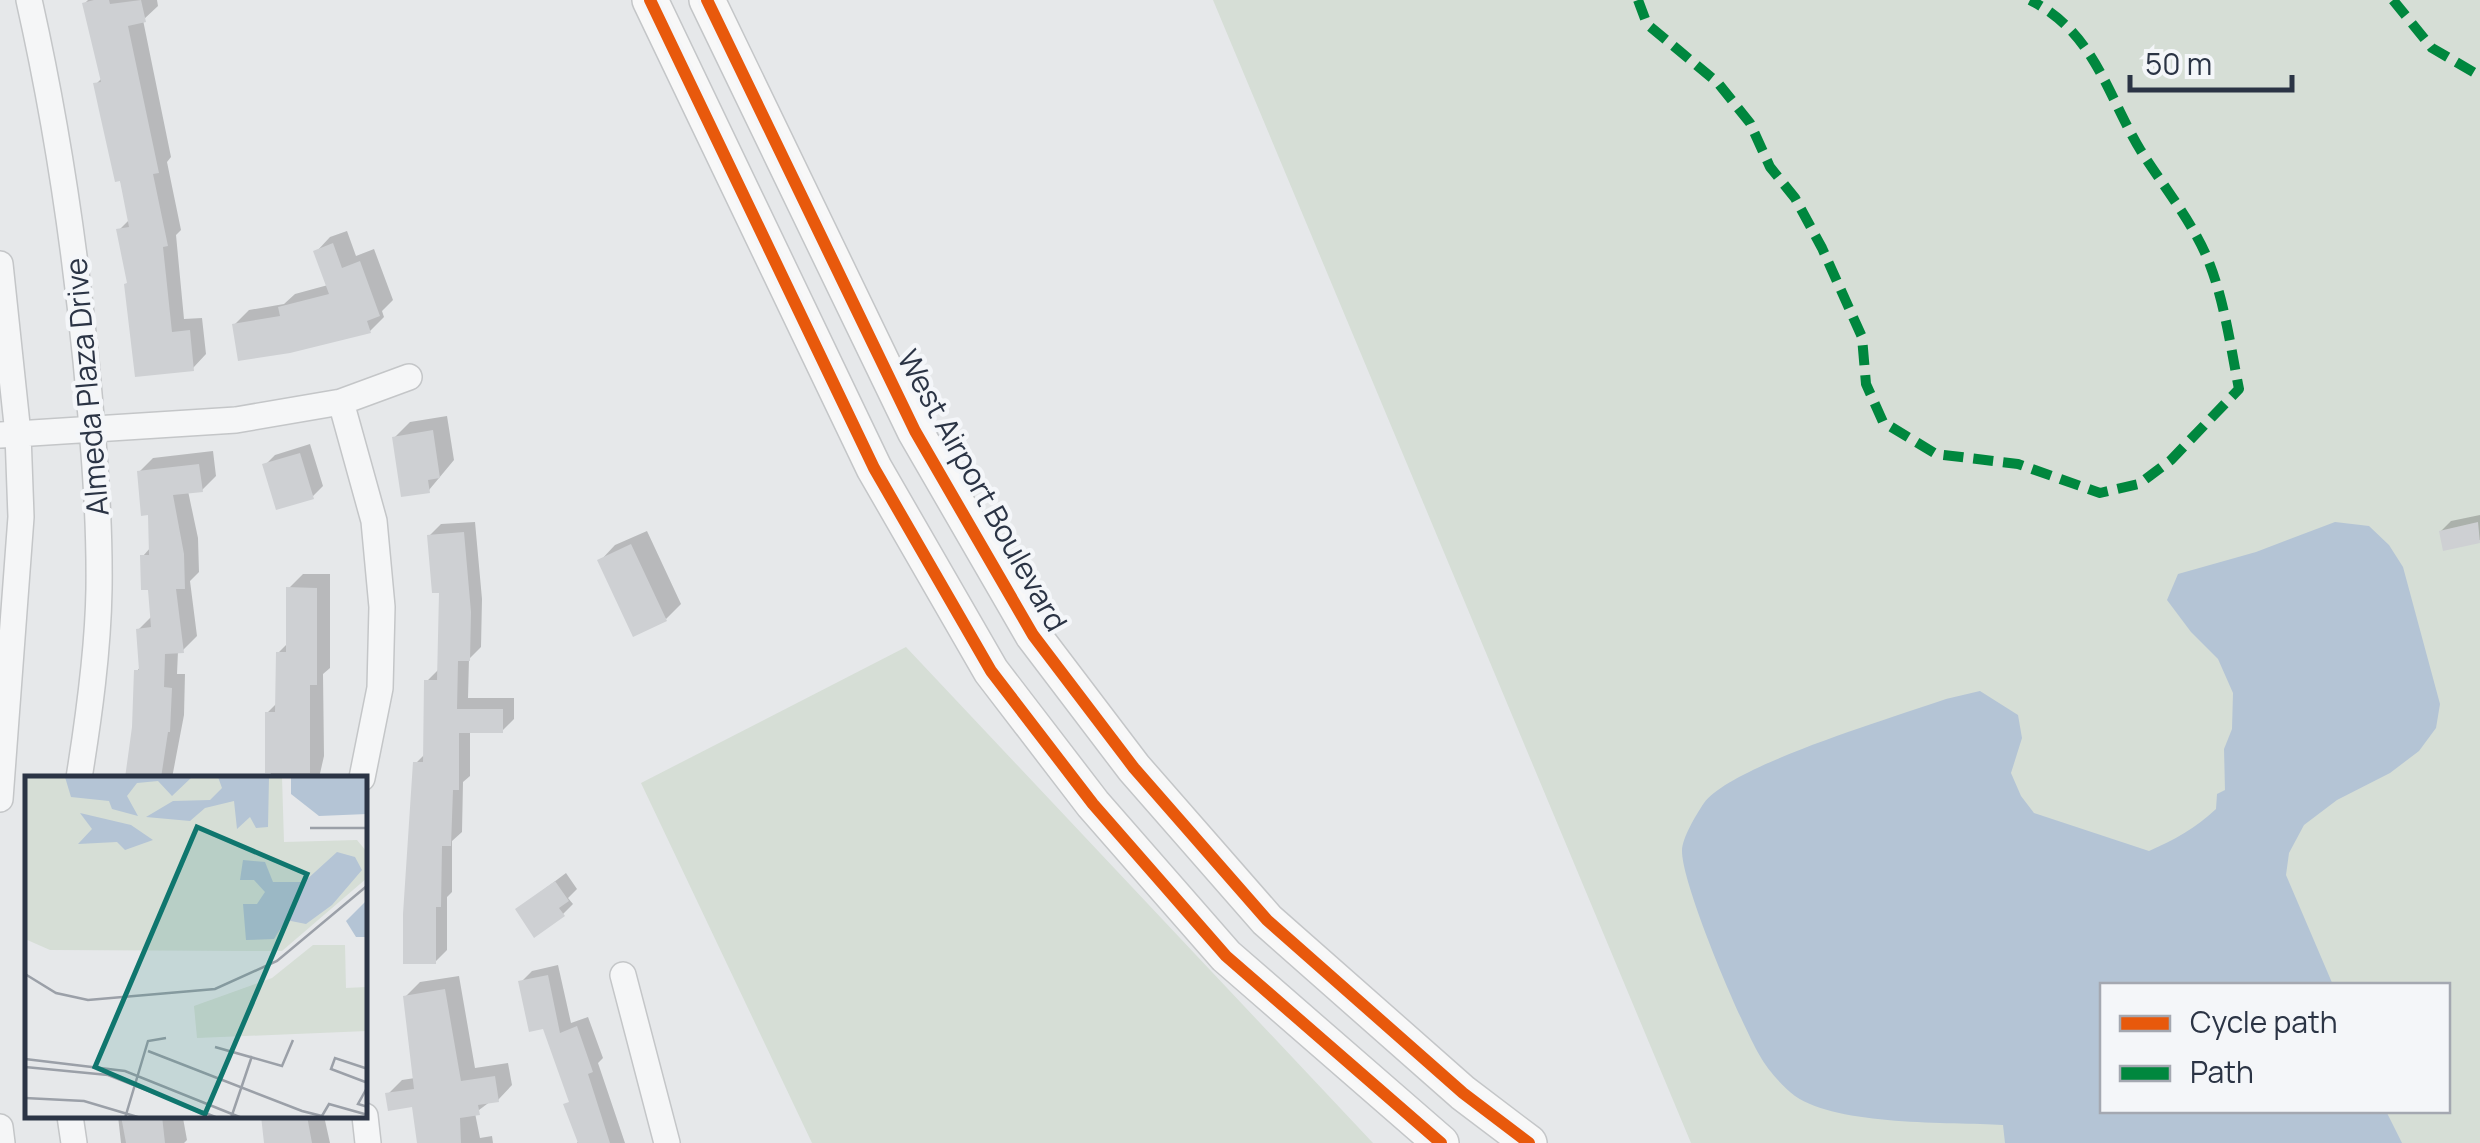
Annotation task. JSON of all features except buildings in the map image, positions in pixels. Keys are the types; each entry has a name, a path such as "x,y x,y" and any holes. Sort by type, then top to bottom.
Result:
{"main road":[{"path":"650,0 874,468 991,672 1093,804 1226,956 1436,1139 1463,1093"},
{"name":"West Airport Boulevard","path":"707,0 915,431 1033,635 1134,768 1267,920 1463,1093 1529,1143"},
{"path":"698,104 746,82"},
{"path":"1093,804 1134,768"}],"street":[{"name":"Almeda Plaza Drive","path":"29,0 61,151 79,280 93,429 99,590 90,713 80,776"},
{"path":"0,264 9,434 21,517 0,799"},
{"path":"9,434 236,420 341,402 409,377"},
{"path":"341,402 374,522 382,607 380,688 362,776"},
{"path":"623,975 666,1143"},
{"path":"70,1118 74,1143"},
{"path":"365,1118 368,1143"},
{"path":"0,1127 2,1143"}],"shaded area":[{"path":"1213,0 2480,0 2480,1143 1691,1143"},
{"path":"906,647 1373,1143 812,1143 641,783"}],"water":[{"path":"2335,522 2369,526 2389,545 2403,567 2440,704 2436,728 2419,751 2390,773 2337,800 2304,825 2289,853 2286,875 2332,983 2100,983 2100,1113 2387,1113 2402,1143 2005,1143 2003,1125 1866,1118 1814,1106 1785,1088 1751,1039 1692,893 1682,851 1704,803 1720,788 1779,758 1946,699 1980,691 2018,715 2022,738 2011,773 2034,813 2149,851 2184,833 2216,809 2217,794 2225,790 2224,749 2232,729 2233,693 2218,659 2167,600 2178,574 2256,552"}],"marked path":[{"path":"1638,0 1647,24 1718,83 1750,123 1770,167 1795,198 1862,337 1866,384 1883,422 1936,454 2018,464 2100,493 2139,484 2171,460 2239,389 2222,304 2199,242 2141,151 2084,47 2070,29 2030,0"},
{"path":"2393,0 2432,48 2480,76"}],"cycle path":[{"path":"650,0 874,468 991,671 1093,804 1226,956 1441,1143"},
{"path":"707,0 915,431 1033,635 1134,768 1267,920 1463,1093 1529,1143"}]}
